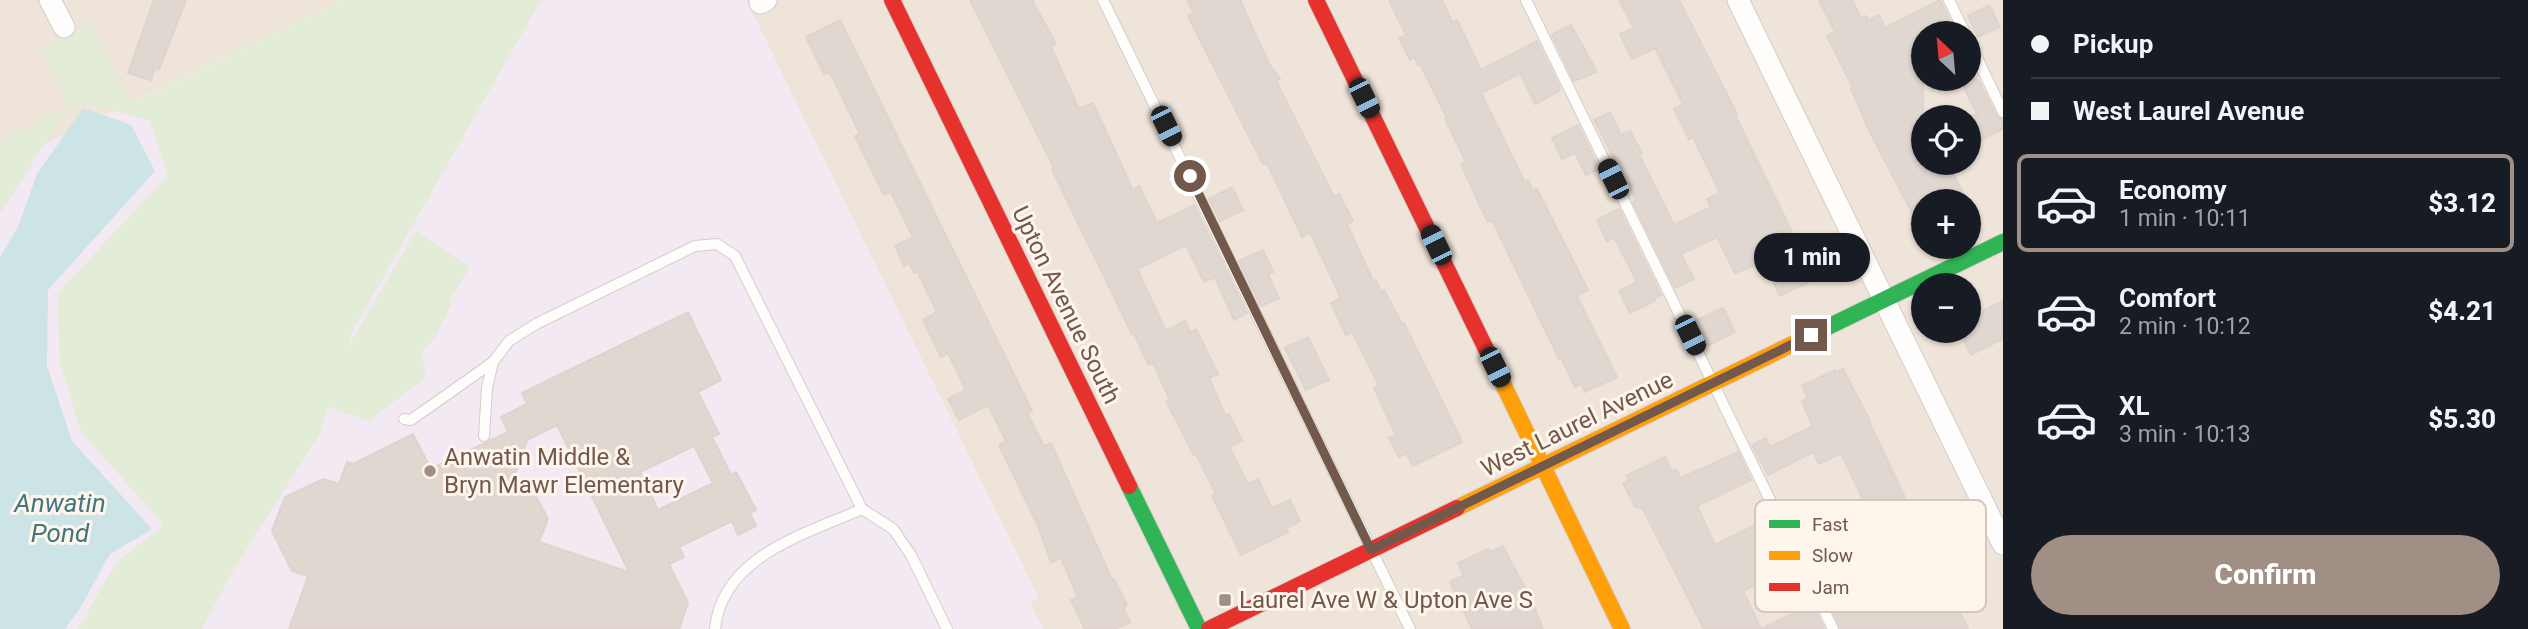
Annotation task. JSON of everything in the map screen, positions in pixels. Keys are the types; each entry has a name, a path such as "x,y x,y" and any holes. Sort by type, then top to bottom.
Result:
{"street":[{"path":"50,0 64,27"},
{"name":"Upton Avenue South","path":"892,0 1199,629"},
{"path":"1316,0 1622,629"},
{"path":"1738,0 1981,500"},
{"name":"West Laurel Avenue","path":"1209,629 2003,242"},
{"path":"1986,509 2003,544"}],"lane":[{"path":"1103,0 1409,629"},
{"path":"1525,0 1771,500"},
{"path":"1949,0 1959,21"},
{"path":"1981,66 2003,113"},
{"path":"404,419 411,420 493,362 509,341 536,324 695,246 718,244 735,256 862,509 893,529 947,629"},
{"path":"484,436 487,388 493,362"},
{"path":"715,629 721,603 730,587 759,557 818,527 862,509"},
{"path":"1825,612 1833,629"}],"shaded area":[{"path":"0,0 342,0 0,166"},
{"path":"342,0 746,0 1038,598 1030,602 1043,629 0,629 0,166"},
{"path":"746,0 2003,0 2003,629 1043,629 1030,602 1038,597"}],"green space":[{"path":"342,0 541,0 352,332 348,347 416,231 470,267 449,302 452,305 435,337 421,352 426,377 369,421 328,407 319,435 231,574 202,629 78,629 116,563 164,525 81,432 60,364 57,294 168,175 149,121 90,103 68,107 0,214 0,141 68,106 40,48 91,23 131,103"}],"water":[{"name":"Anwatin Pond","path":"83,108 131,125 155,171 48,290 47,366 72,441 152,529 110,554 65,629 0,629 0,257 18,227 37,174"}],"building":[{"path":"154,0 186,0 159,69 155,68 151,80 128,73"},
{"path":"970,0 1032,0 1056,44 1051,47 1079,109 1093,103 1133,190 1139,186 1157,223 1194,205 1247,313 1234,320 1215,277 1204,282 1186,245 1137,269 1166,331 1185,321 1190,332 1196,329 1218,374 1209,378 1225,415 1229,414 1242,440 1229,447 1248,484 1258,479 1272,508 1290,500 1300,521 1286,528 1288,532 1241,555 1212,496 1216,494 1166,401 1170,400 1153,363 1148,364 1134,333 1132,334 1052,169 1054,168"},
{"path":"1187,0 1240,0 1269,64 1280,79 1276,81 1334,197 1339,194 1353,221 1347,224 1373,281 1376,280 1381,292 1384,290 1402,324 1404,323 1462,442 1413,466 1407,453 1399,457 1389,438 1396,435 1374,388 1379,386 1352,332 1346,335 1331,303 1341,298 1310,232 1302,237 1267,163 1263,164 1188,16 1194,13"},
{"path":"1389,0 1442,0 1452,22 1457,20 1481,70 1537,41 1560,88 1557,89 1559,91 1535,104 1520,73 1481,93 1525,182 1528,180 1533,191 1537,189 1588,290 1577,296 1617,377 1585,392 1581,384 1575,387 1492,220 1488,222 1479,204 1461,164 1466,162 1420,64 1418,65 1414,57 1410,60 1399,38 1406,35"},
{"path":"1619,0 1679,0 1737,114 1735,115 1815,279 1780,296 1764,262 1735,273 1717,237 1681,254 1694,279 1675,288 1633,202 1636,200 1594,120 1610,112 1621,135 1630,131 1674,225 1711,207 1707,199 1720,193 1693,137 1689,139 1674,109 1683,104 1655,48 1632,59 1620,34 1634,28"},
{"path":"1819,0 1852,0 1861,18 1866,16 1868,21 1879,15 1885,28 1940,0 1950,21 1911,21 1911,91 1923,91 1923,105 1911,105 1911,175 1954,175 1961,189 1911,189 1911,211 1869,130 1851,89 1853,88 1827,36 1835,32"},
{"path":"1989,5 2000,27 1981,36 1981,21 1970,21 1968,16"},
{"path":"840,20 1032,411 1027,413 1044,446 1051,443 1112,580 1114,579 1127,605 1123,607 1130,622 1115,629 1085,629 1071,600 1078,597 1061,558 1051,562 1038,526 999,445 1006,441 988,405 959,420 948,399 966,390 948,353 941,357 923,320 937,312 917,271 914,273 909,263 904,266 895,246 913,237 891,192 884,195 855,136 860,134 830,72 824,74 806,37"},
{"path":"1571,25 1597,72 1574,81 1552,35"},
{"path":"1981,85 1996,115 2003,120 2003,129 1981,140 1981,105 1973,105 1966,91 1981,91"},
{"path":"1578,125 1599,169 1586,175 1575,153 1562,159 1552,138"},
{"path":"1232,187 1243,210 1220,221 1209,199"},
{"path":"1619,209 1661,295 1654,299 1655,301 1630,313 1619,291 1637,282 1614,237 1607,241 1597,220"},
{"path":"1263,250 1273,272 1268,275 1279,298 1261,306 1239,261"},
{"path":"2003,301 2003,339 1971,355 1965,343 1981,343 1981,312"},
{"path":"1723,308 1735,332 1707,346 1695,321"},
{"name":"Anwatin Middle & Bryn Mawr Elementary","path":"688,312 721,380 698,392 719,434 712,437 731,475 736,472 756,510 750,513 756,526 738,535 732,521 679,547 684,557 669,564 688,603 679,629 289,629 308,576 292,571 272,531 285,497 323,479 339,484 347,462 353,464 413,434 431,469 508,432 501,417 527,404 522,393","holes":["557,425 629,572 539,542 548,519 537,498 511,487 527,440","694,446 713,483 658,510 640,472"]},
{"path":"1308,337 1329,380 1306,390 1285,348"},
{"path":"1843,369 1906,500 1863,500 1841,453 1819,464 1813,452 1768,475 1752,445 1766,438 1770,447 1813,426 1802,402 1808,398 1802,386 1835,370 1836,373"},
{"path":"1738,452 1751,480 1697,506 1715,545 1755,525 1755,585 1743,591 1761,629 1704,629 1643,509 1635,507 1623,483 1629,481 1626,476 1665,457 1672,471 1676,469 1681,478"},
{"path":"1503,546 1543,629 1472,629 1450,582 1464,575 1458,563 1488,549 1490,552"},
{"path":"1796,612 1816,612 1824,629 1761,629"},
{"path":"1833,612 1960,612 1968,629 1841,629"}],"traffic: fast":[{"path":"1803,339 2003,242"},
{"path":"1129,486 1199,629"}],"traffic: slow":[{"path":"1457,508 1803,339"},
{"path":"1486,349 1622,629"}],"traffic: jam":[{"path":"892,0 1129,486"},
{"path":"1316,0 1486,349"},
{"path":"1209,629 1457,508"}],"place":[{"name":"Anwatin Middle & Bryn Mawr Elementary","path":"430,471"},
{"name":"Laurel Ave W & Upton Ave S","path":"1225,600"}],"route":[{"path":"1190,176 1371,550 1811,335"}]}
